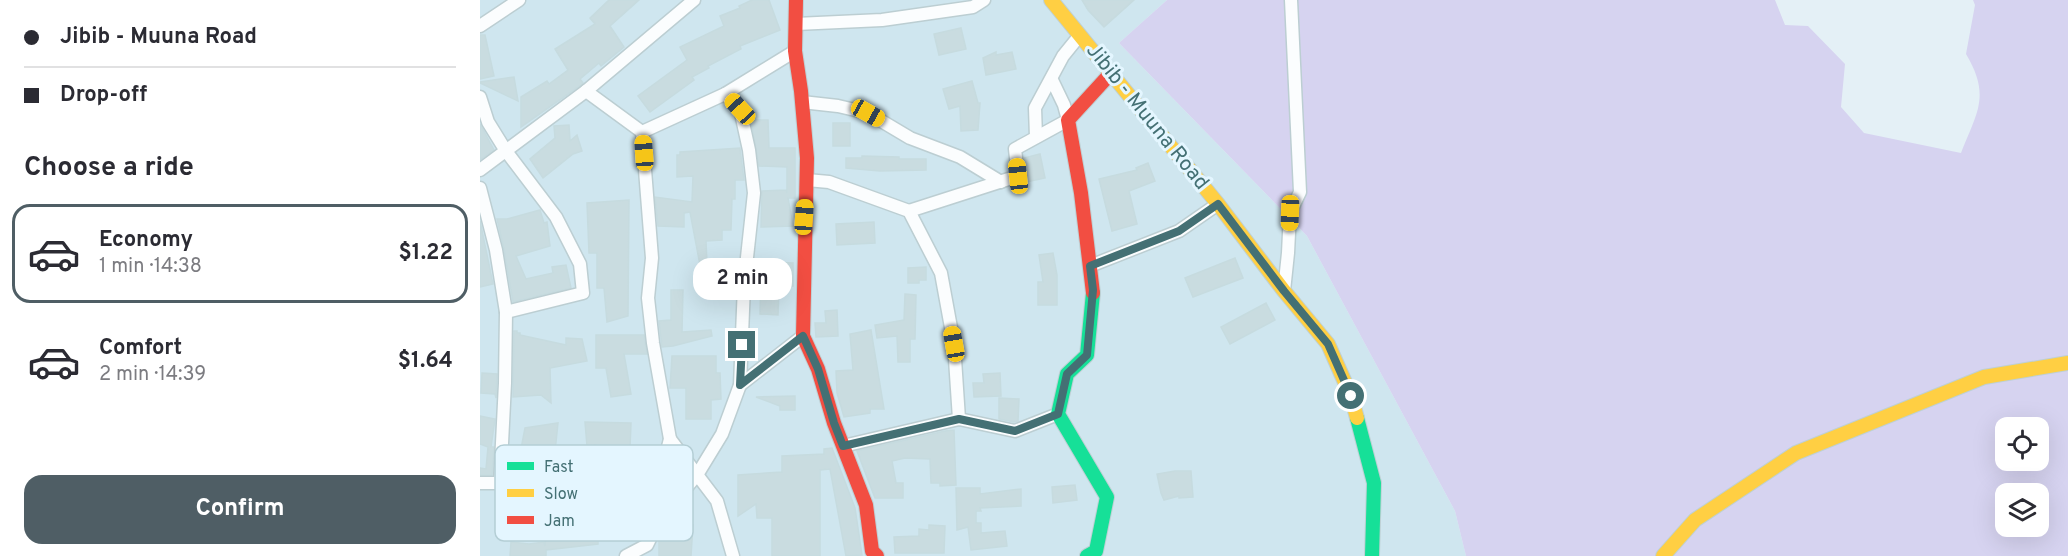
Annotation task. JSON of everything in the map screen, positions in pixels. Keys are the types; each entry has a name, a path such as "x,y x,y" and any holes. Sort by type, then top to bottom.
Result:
{"street":[{"path":"480,26 519,0"},
{"path":"796,0 795,51 802,102 807,180 804,217 803,336 818,369 834,423 866,505 872,551 877,556"},
{"path":"796,24 882,20 973,7 984,0"},
{"name":"Jibib - Muuna Road","path":"1051,0 1218,204 1284,291 1328,344 1351,396 1374,483 1372,556"},
{"path":"1284,291 1290,213 1300,192 1291,0"},
{"path":"480,170 586,91 690,2"},
{"path":"1036,137 1035,108 1063,56 1080,35"},
{"path":"642,132 725,94 795,51"},
{"path":"807,180 829,182 909,211 1001,182 1018,176 1015,149 1068,120 1111,73"},
{"path":"1052,80 1068,120 1081,193 1093,290 1087,355 1067,374 1058,414 1107,497 1096,551 1087,556"},
{"path":"586,91 642,132 652,258 648,298 653,343 670,439 668,445"},
{"path":"693,481 722,434 740,385 744,285 754,193 749,150 740,109 725,94"},
{"path":"480,97 488,122 506,151 556,217 580,264 583,293 506,312"},
{"path":"802,102 838,105 868,113 910,138 960,157 1001,182"},
{"path":"480,188 496,250 506,312 502,445"},
{"path":"1090,266 1179,231 1218,204"},
{"path":"909,211 940,273 954,344 959,419"},
{"path":"740,385 803,336"},
{"path":"1663,556 1695,520 1796,453 1984,377 2068,363"},
{"path":"843,446 959,419 1015,431 1058,414"},
{"path":"670,439 674,445"},
{"path":"693,471 717,501 733,556"},
{"path":"626,556 647,545 649,541"}],"shaded area":[{"path":"480,0 1167,0 1119,43 1307,236 1455,511 1466,556 480,556"},
{"path":"1167,0 1775,0 1785,25 1808,26 1845,64 1841,107 1864,133 1961,153 1976,115 1980,93 1974,69 1966,54 1975,5 1973,0 2068,0 2068,556 1466,556 1455,511 1307,236 1119,43"}],"building":[{"path":"609,0 639,0 610,26 624,47 601,66 599,63 580,79 583,83 581,85 521,127 521,97 547,81 549,84 568,70 555,49 595,24 590,18"},
{"path":"752,0 769,0 780,30 740,46 741,49 708,66 709,68 692,77 694,80 650,112 638,96 687,60 680,47 724,26 720,16"},
{"path":"1082,0 1134,0 1104,27"},
{"path":"961,28 966,49 939,55 934,34"},
{"path":"480,35 485,35 494,76 480,79"},
{"path":"996,52 996,55 1012,52 1016,69 986,75 983,58"},
{"path":"514,77 518,101 480,83 480,82"},
{"path":"972,81 978,103 980,103 978,130 961,131 960,106 949,109 943,89"},
{"path":"751,120 768,120 769,148 795,148 795,198 788,198 793,226 761,227 762,191 786,190 787,193 787,167 759,166"},
{"path":"833,123 850,123 850,146 833,146"},
{"path":"480,124 494,150 480,160"},
{"path":"569,125 570,141 577,135 582,151 573,154 543,178 530,159 555,138 554,126"},
{"path":"740,148 744,180 735,180 731,230 722,230 722,240 706,241 707,264 700,265 690,212 684,213 684,227 658,226 655,197 692,202 693,176 677,177 677,155 680,155 680,152"},
{"path":"1040,154 1045,178 1026,182 1024,158"},
{"path":"862,156 926,159 926,170 880,171 846,168 846,158 862,158"},
{"path":"1148,163 1155,181 1129,191 1137,224 1112,231 1099,179 1137,170 1136,168"},
{"path":"629,200 628,316 607,322 604,288 597,288 597,253 589,253 587,203"},
{"path":"540,210 544,223 547,222 550,246 516,256 526,279 553,273 552,267 566,265 571,288 513,302 497,219 507,219"},
{"path":"480,221 493,284 480,287"},
{"path":"874,222 875,243 837,245 836,224"},
{"path":"1053,253 1057,275 1057,305 1038,305 1038,282 1043,282 1039,255"},
{"path":"1235,258 1243,278 1193,297 1185,278"},
{"path":"766,262 793,263 793,286 779,287 778,315 760,314 761,279 766,279"},
{"path":"926,267 926,280 919,280 919,283 908,283 908,268"},
{"path":"671,290 683,290 682,332 711,330 712,336 662,347 659,321 671,320"},
{"path":"905,294 916,295 915,339 910,339 910,362 898,362 897,336 877,338 875,325 904,320"},
{"path":"1266,303 1275,320 1230,344 1221,327"},
{"path":"837,310 838,336 816,337 815,323 826,323 825,311"},
{"path":"871,330 884,409 870,409 870,413 844,417 837,393 836,371 853,370 850,334"},
{"path":"514,331 520,335 566,345 566,338 582,339 587,361 550,368 551,403 541,395 513,397"},
{"path":"596,335 644,335 647,354 624,354 631,394 611,397 606,368 596,368"},
{"path":"672,356 716,356 716,373 720,373 721,399 711,400 711,419 686,419 686,388 670,388"},
{"path":"482,373 497,374 496,398 495,394 481,393"},
{"path":"1000,373 1001,396 974,397 973,383 984,383 983,374"},
{"path":"795,396 795,410 780,410 780,406 756,397"},
{"path":"999,398 1019,399 1018,421 999,419"},
{"path":"480,416 495,419 491,447 494,447 492,475 480,475 480,468 486,469 488,447 480,444"},
{"path":"585,422 631,423 630,445 587,445"},
{"path":"558,423 556,445 522,445 525,428"},
{"path":"954,430 956,485 940,486 940,483 931,483 930,459 905,458 892,461 896,483 903,483 903,498 875,498 857,451"},
{"path":"832,448 855,508 862,555 846,556 830,469 820,470 820,556 772,556 772,518 757,518 756,504 738,516 738,475 782,472 782,456 824,454 824,449"},
{"path":"1191,471 1193,497 1179,498 1179,496 1164,500 1157,474"},
{"path":"1075,485 1077,500 1053,503 1052,487"},
{"path":"956,488 980,488 980,494 1021,489 1021,506 980,508 981,511 976,511 976,523 981,523 981,533 1005,531 1007,546 971,550 968,527 957,530"},
{"path":"929,525 945,526 944,553 895,553 894,537 919,536 919,529 929,530"},
{"path":"545,541 598,541 598,544 546,550 546,556 510,556 511,542 529,544 544,542 545,546"},
{"path":"659,541 692,541 691,556 659,556"}],"traffic: fast":[{"path":"1087,556 1096,551 1107,497 1058,414 1067,374 1087,355 1093,293"},
{"path":"1357,418 1374,483 1372,556"}],"traffic: slow":[{"path":"1051,0 1218,204 1284,291 1328,344 1351,396 1357,418"},
{"path":"1663,556 1695,520 1796,453 1984,377 2068,363"}],"traffic: jam":[{"path":"796,0 795,51 807,158 803,336 818,369 834,423 866,505 872,551 877,556"},
{"path":"1093,293 1081,193 1068,120 1111,73"}],"route":[{"path":"742,345 740,385 803,336 818,369 843,446 959,419 1015,431 1058,414 1067,374 1087,355 1093,290 1090,266 1179,231 1218,204 1284,291 1328,344 1351,396"}]}
